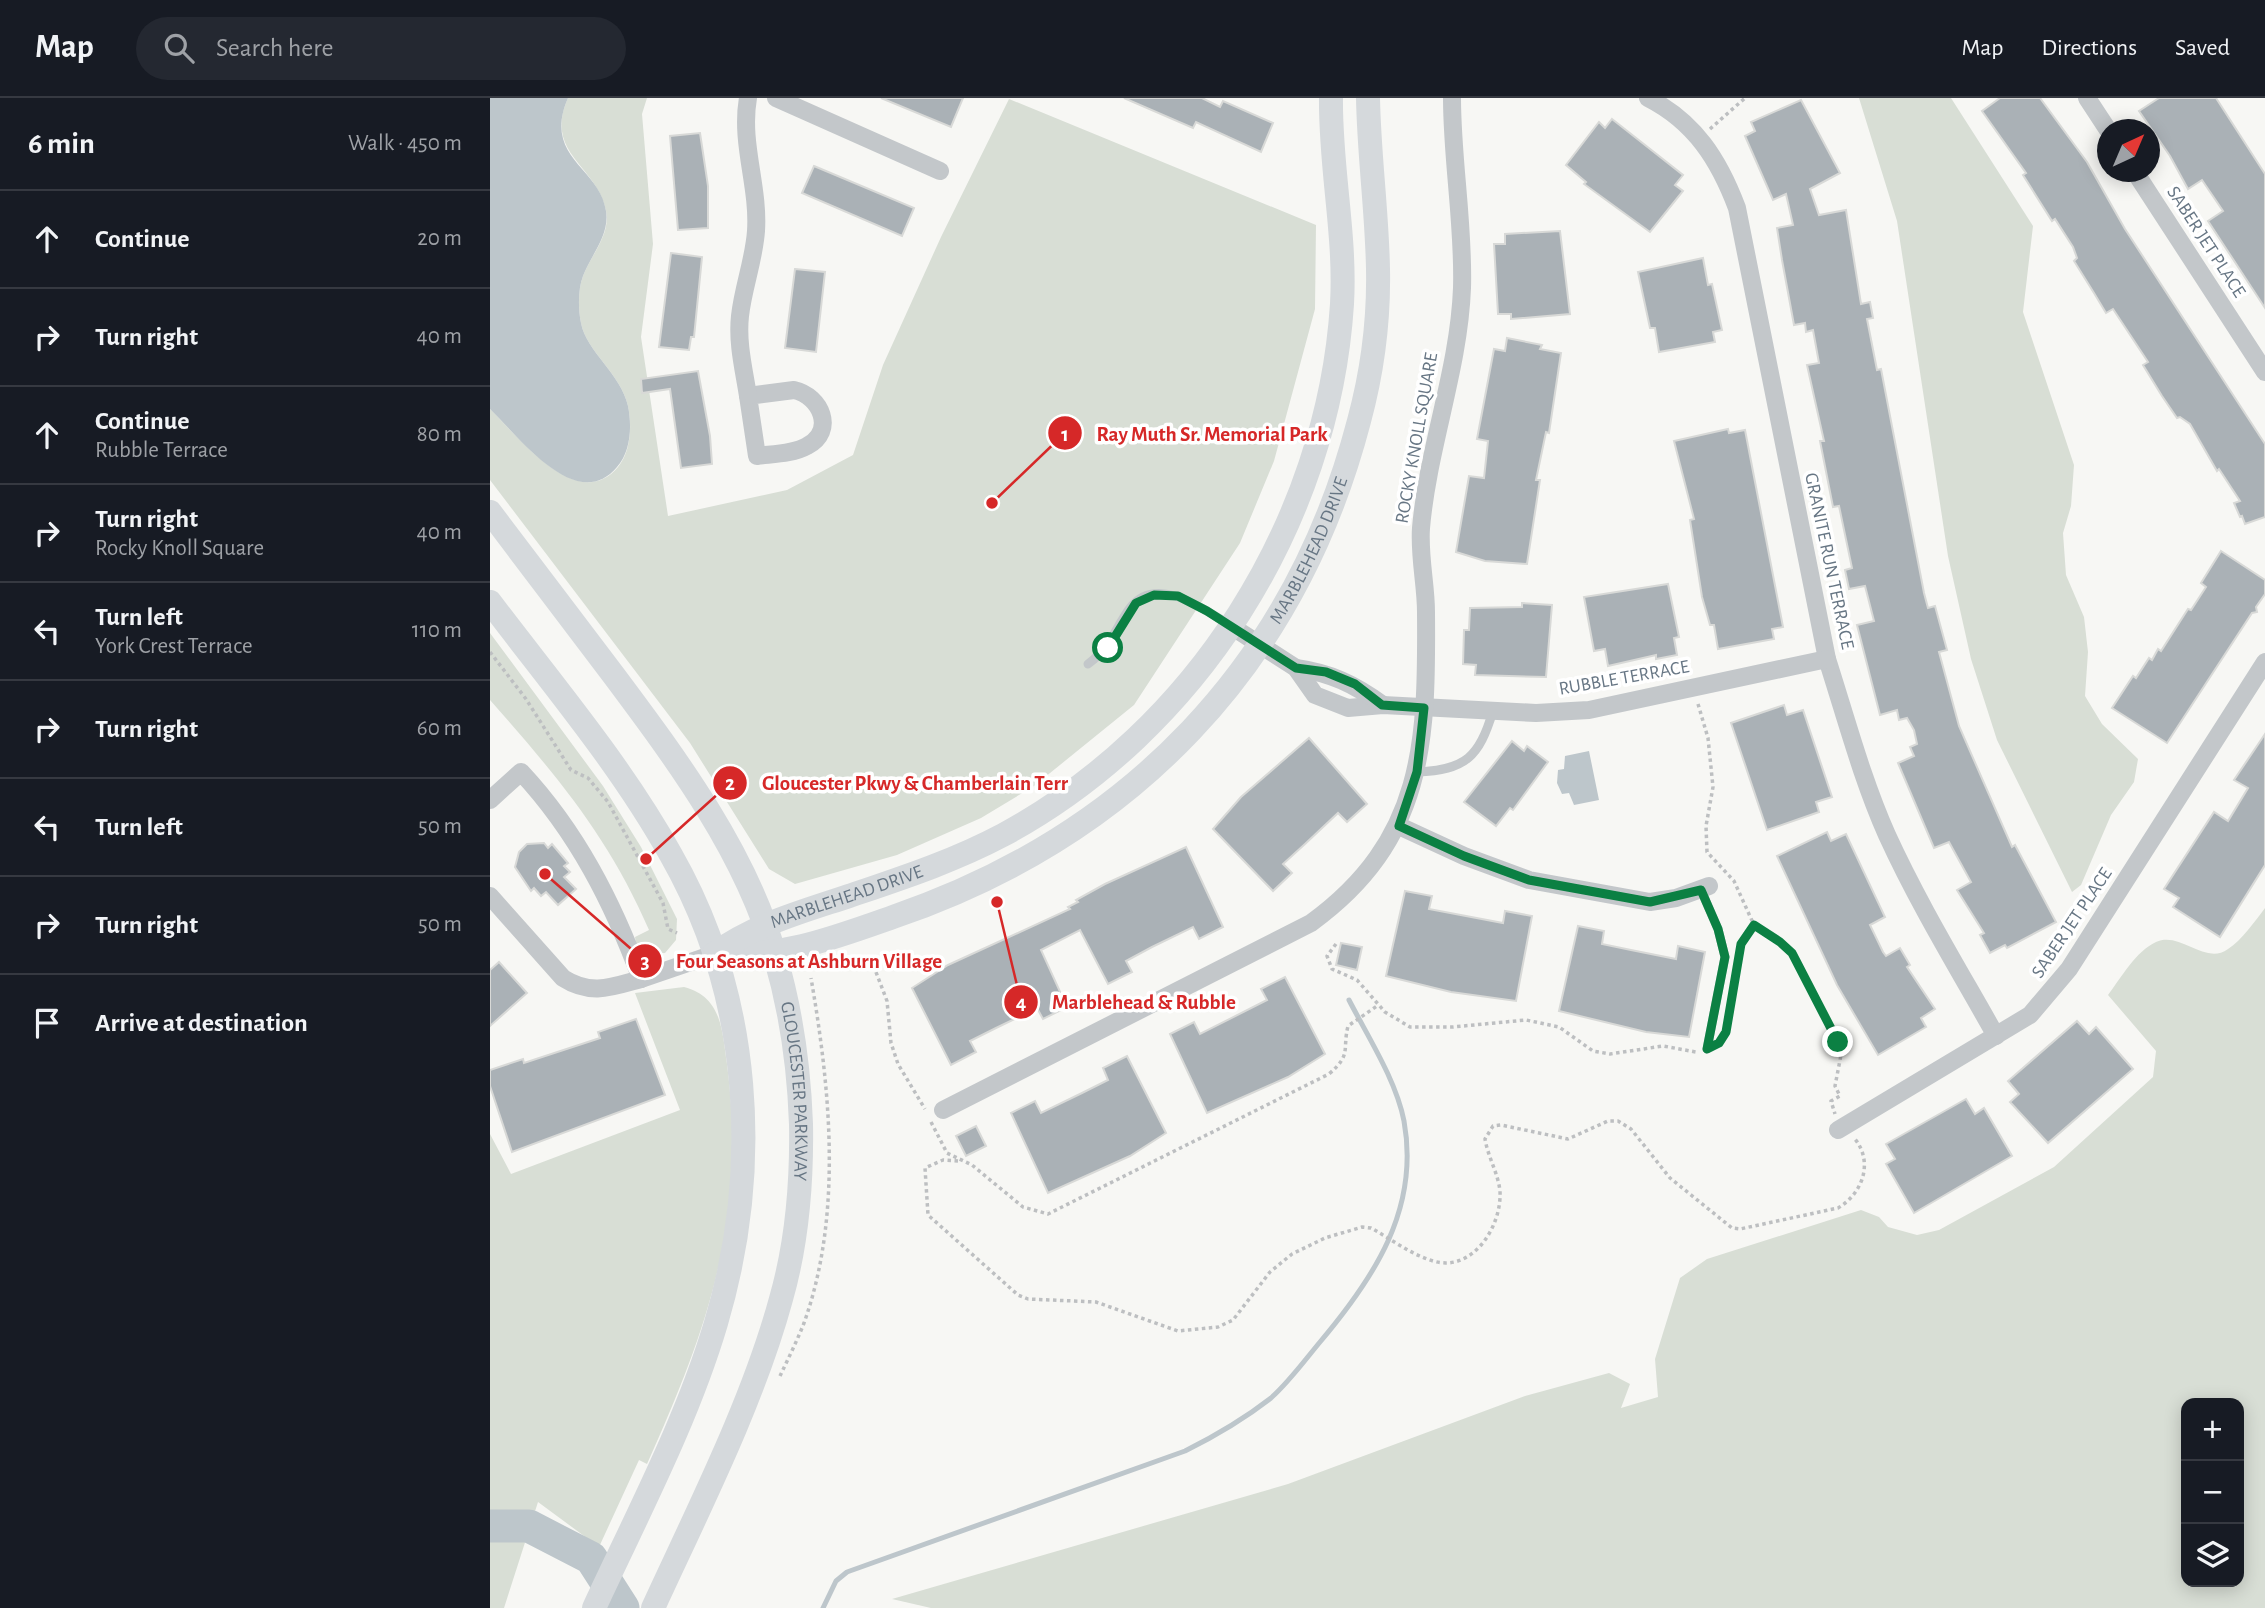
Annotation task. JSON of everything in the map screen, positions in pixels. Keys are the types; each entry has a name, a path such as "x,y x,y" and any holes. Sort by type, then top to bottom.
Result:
{"street":[{"path":"748,98 745,131 755,201 756,231 740,316 739,344 757,456 804,448 814,441 821,431 823,418 820,407 805,392 794,390 748,396"},
{"path":"776,98 940,172"},
{"name":"MARBLEHEAD DRIVE","path":"714,954 764,924 961,855 1045,809 1084,782 1148,727 1231,626 1273,555 1290,519 1325,412 1337,346 1343,273 1331,98"},
{"name":"MARBLEHEAD DRIVE","path":"714,954 775,953 803,948 941,900 1020,864 1064,838 1130,789 1173,751 1260,645 1321,533 1348,460 1366,388 1378,274 1368,98"},
{"name":"ROCKY KNOLL SQUARE","path":"943,1110 1311,923 1334,906 1364,877 1399,826 1417,772 1424,708 1426,611 1421,531 1457,331 1462,288 1452,145 1452,98"},
{"name":"GRANITE RUN TERRACE","path":"1648,98 1682,120 1700,137 1714,156 1737,208 1827,659 1866,781 1886,833 1916,894 1996,1037"},
{"path":"2087,98 2101,119"},
{"name":"SABER JET PLACE","path":"2142,182 2265,372"},
{"name":"GLOUCESTER PARKWAY","path":"490,512 685,771 712,815 775,953 794,1042 800,1096 799,1200 782,1298 748,1390 700,1506 653,1608"},
{"path":"490,602 648,816 692,896 714,954 738,1051 744,1115 740,1223 716,1323 701,1370 594,1608"},
{"name":"RUBBLE TERRACE","path":"1231,626 1296,668 1315,695 1348,708 1382,705 1493,711 1589,710 1827,659"},
{"name":"SABER JET PLACE","path":"1842,1128 2030,1015 2058,985 2265,662"},
{"name":"RUBBLE TERRACE","path":"1296,668 1326,672 1355,684 1382,705"},
{"path":"490,800 521,772 531,783 581,850 605,891 641,979"},
{"path":"1399,826 1464,856 1529,880 1650,902 1705,888"},
{"path":"490,895 563,978 575,986 603,990 714,954"}],"lane":[{"path":"1088,664 1108,648 1136,603 1154,595 1178,596 1231,626"},
{"path":"1417,772 1440,771 1467,761 1482,744 1493,711"},
{"path":"1705,888 1725,957 1707,1049"}],"path":[{"path":"1700,137 1745,98"},
{"path":"490,652 526,699 571,770 588,778 608,802 663,903 668,929 677,933"},
{"path":"1377,1006 1348,1026 1348,1048 1343,1062 1329,1074 1048,1214 1023,1207 972,1165 943,1160 925,1168 928,1215 1006,1285 1028,1299 1096,1301 1178,1331 1218,1327 1233,1320 1270,1272 1292,1254 1325,1238 1362,1227 1376,1230 1405,1249 1435,1262 1449,1262 1475,1252 1488,1238 1500,1194 1485,1139 1493,1126 1501,1125 1568,1139 1608,1121 1618,1121 1631,1129 1670,1178 1732,1228 1741,1229 1838,1208 1849,1202 1859,1191 1864,1155 1842,1128 1830,1105 1831,1101 1840,1096 1835,1086 1841,1055 1832,1030 1792,953 1754,925 1734,881 1707,852 1706,826 1713,787 1707,738 1698,703"},
{"path":"1739,957 1744,936 1754,925"},
{"path":"1336,944 1330,950 1328,962 1332,969 1357,980 1377,1006 1410,1027 1454,1027 1526,1020 1559,1027 1593,1051 1611,1054 1663,1046 1693,1052 1707,1049"},
{"path":"871,959 887,1001 891,1043 898,1064 941,1145 958,1161"}],"shaded area":[{"path":"490,98 568,98 562,118 562,135 567,149 602,196 606,211 605,228 581,281 579,312 589,343 624,394 630,430 622,461 601,479 584,482 567,477 549,466 490,409"},
{"path":"568,98 647,98 642,114 653,244 641,337 668,516 787,490 853,455 883,365 941,237 1009,99 1316,225 1315,309 1274,461 1240,543 1134,705 1034,786 981,818 897,855 795,884 769,869 690,743 490,480 490,409 532,452 550,466 567,477 585,482 602,479 618,467 628,446 630,422 624,394 589,343 580,317 581,281 603,236 607,220 601,196 575,159 562,133 562,117"},
{"path":"1859,98 1951,98 2033,226 2023,312 2074,465 2071,506 2063,533 2066,575 2084,617 2088,652 2085,696 2102,724 2138,759 2134,782 2111,815 2081,885 2072,892 1997,740 1971,659 1948,556 1897,221"},
{"path":"490,633 603,786 641,847 677,919 676,940 665,953 650,954 636,944 635,937 649,930 617,865 559,781 490,700"},
{"path":"1589,751 1599,800 1574,805 1569,793 1562,794 1557,783 1558,770 1564,769 1565,756"},
{"path":"2265,908 2265,1608 931,1608 892,1599 1288,1484 1525,1396 1609,1373 1630,1384 1621,1408 1658,1397 1655,1359 1680,1278 1707,1259 1861,1210 1879,1217 1888,1227 1917,1235 1939,1230 2054,1167 2153,1077 2156,1051 2108,995 2129,965 2156,942 2175,941 2211,954 2219,953 2228,949 2248,930"},
{"path":"684,987 706,998 718,1016 724,1039 732,1119 732,1172 727,1221 718,1270 705,1317 647,1464 639,1460 599,1547 538,1502 504,1608 490,1608 490,1134 511,1174 680,1110 635,993"}],"building":[{"path":"881,98 963,98 951,127"},
{"path":"1124,98 1202,98 1220,107 1223,101 1273,123 1261,152 1196,122 1193,128"},
{"path":"2000,98 2040,98 2087,162 2125,229 2265,444 2265,517 2245,524 2242,516 2240,517 2234,503 2240,501 2219,469 2217,471 2190,424 2180,417 2177,418 2162,396 2143,365 2148,362 2113,309 2106,313 2074,261 2077,258 2073,247 2055,219 2052,221 2023,175 2026,173 1982,111"},
{"path":"2159,98 2216,98 2265,174 2265,308 2208,221 2223,211 2202,180 2188,189 2160,141 2160,119 2145,119 2139,111"},
{"path":"1801,100 1840,173 1810,189 1819,215 1846,210 1861,304 1870,302 1873,318 1867,319 1877,370 1881,369 1924,593 1928,608 1935,606 1947,650 1939,652 1959,726 2012,847 2015,845 2056,922 2007,948 2005,945 1990,953 1980,935 1984,933 1957,890 1971,882 1949,842 1934,848 1898,763 1914,756 1910,747 1917,744 1914,730 1907,718 1899,720 1897,710 1880,715 1857,625 1874,621 1865,586 1849,589 1845,570 1852,568 1839,506 1833,507 1820,441 1824,441 1807,365 1819,363 1813,330 1806,332 1805,323 1794,325 1782,260 1777,228 1793,225 1786,194 1773,200 1745,136 1755,131 1751,122"},
{"path":"1612,119 1683,175 1675,185 1683,191 1650,232 1584,184 1586,182 1566,165 1599,122 1605,128"},
{"path":"700,133 708,186 708,228 678,230 670,136"},
{"path":"814,166 914,208 902,236 802,193"},
{"path":"1560,231 1570,314 1511,319 1511,314 1498,314 1494,244 1505,244 1505,234"},
{"path":"671,253 702,257 694,337 691,337 689,350 659,347"},
{"path":"1703,258 1722,330 1713,332 1715,342 1659,352 1655,328 1650,328 1638,272"},
{"path":"795,269 825,272 816,352 785,348"},
{"path":"1507,338 1542,345 1540,349 1561,353 1549,433 1546,432 1536,480 1540,480 1527,564 1485,561 1456,552 1469,476 1484,478 1488,441 1477,439 1494,349 1505,351"},
{"path":"698,371 710,436 712,464 681,468 670,389 642,393 641,379"},
{"path":"1728,429 1729,433 1745,430 1783,627 1772,629 1774,639 1718,649 1714,625 1710,625 1702,597 1690,520 1694,519 1674,441"},
{"path":"2221,551 2265,580 2265,594 2256,607 2257,612 2252,613 2167,743 2112,708 2133,676 2136,678 2158,649 2161,651 2188,609 2191,610 2206,587 2201,583"},
{"path":"1668,584 1679,637 1674,638 1677,655 1656,659 1656,655 1608,666 1605,649 1594,651 1584,597"},
{"path":"1522,603 1552,605 1546,677 1475,675 1476,665 1463,664 1464,630 1469,630 1470,608 1522,607"},
{"path":"1784,705 1787,715 1803,710 1832,797 1816,802 1819,812 1767,830 1731,723"},
{"path":"2265,734 2265,865 2220,937 2173,907 2179,898 2164,889 2214,812 2228,821 2248,788 2234,780"},
{"path":"1309,738 1367,804 1347,822 1338,813 1283,864 1292,873 1273,891 1213,829 1241,797"},
{"path":"1512,741 1524,751 1527,746 1548,762 1513,810 1510,808 1496,826 1464,802"},
{"path":"1827,832 1831,841 1846,834 1885,917 1870,925 1883,952 1886,956 1900,948 1910,965 1907,967 1935,1009 1921,1018 1926,1027 1878,1055 1837,985 1777,856"},
{"path":"544,843 548,848 552,844 568,863 564,866 570,872 564,877 576,889 558,905 546,892 541,896 534,888 531,891 515,867 519,852 527,844"},
{"path":"1186,847 1223,927 1199,939 1193,927 1152,947 1126,961 1132,972 1108,984 1080,930 1041,950 1067,1007 1043,1019 1037,1008 970,1041 976,1052 951,1065 912,988 948,965 1070,909 1068,907 1078,902 1076,900 1105,884"},
{"path":"1405,891 1432,896 1429,909 1503,923 1505,911 1532,916 1516,1001 1451,992 1386,976"},
{"path":"1578,926 1604,931 1602,944 1631,950 1676,959 1678,946 1705,952 1689,1037 1646,1032 1559,1011"},
{"path":"1341,943 1362,947 1357,970 1336,965"},
{"path":"499,962 527,993 490,1026 490,970"},
{"path":"1285,977 1325,1054 1288,1077 1207,1113 1170,1034 1194,1022 1200,1034 1267,1000 1261,989"},
{"path":"636,1019 665,1095 512,1152 490,1086 490,1070 523,1059 524,1063 600,1038 598,1032"},
{"path":"2077,1021 2089,1034 2096,1027 2133,1069 2048,1143 2010,1102 2019,1094 2008,1081"},
{"path":"1127,1056 1166,1133 1130,1156 1048,1193 1011,1113 1035,1101 1041,1113 1082,1093 1108,1080 1103,1068"},
{"path":"1966,1099 1975,1114 1984,1108 2012,1156 1914,1213 1886,1164 1895,1159 1886,1144"},
{"path":"976,1126 986,1146 966,1156 956,1136"}],"waterway":[{"path":"823,1608 836,1581 847,1572 1185,1451 1250,1413 1271,1398 1290,1378 1340,1318 1375,1267 1399,1213 1405,1184 1407,1153 1400,1106 1381,1059 1349,1000"},
{"path":"490,1526 529,1526 591,1558 623,1608"}],"place":[{"name":"Ray Muth Sr. Memorial Park","path":"992,503"},
{"name":"Gloucester Pkwy & Chamberlain Terr","path":"646,859"},
{"name":"Four Seasons at Ashburn Village","path":"545,874"},
{"name":"Marblehead & Rubble","path":"997,902"}],"route":[{"path":"1108,648 1136,603 1154,595 1178,596 1196,604 1296,668 1326,672 1355,684 1382,705 1424,708 1417,772 1399,826 1464,856 1529,880 1650,902 1701,890 1718,929 1725,957 1707,1049 1719,1043 1726,1032 1741,944 1754,925 1792,953 1838,1042"}]}
